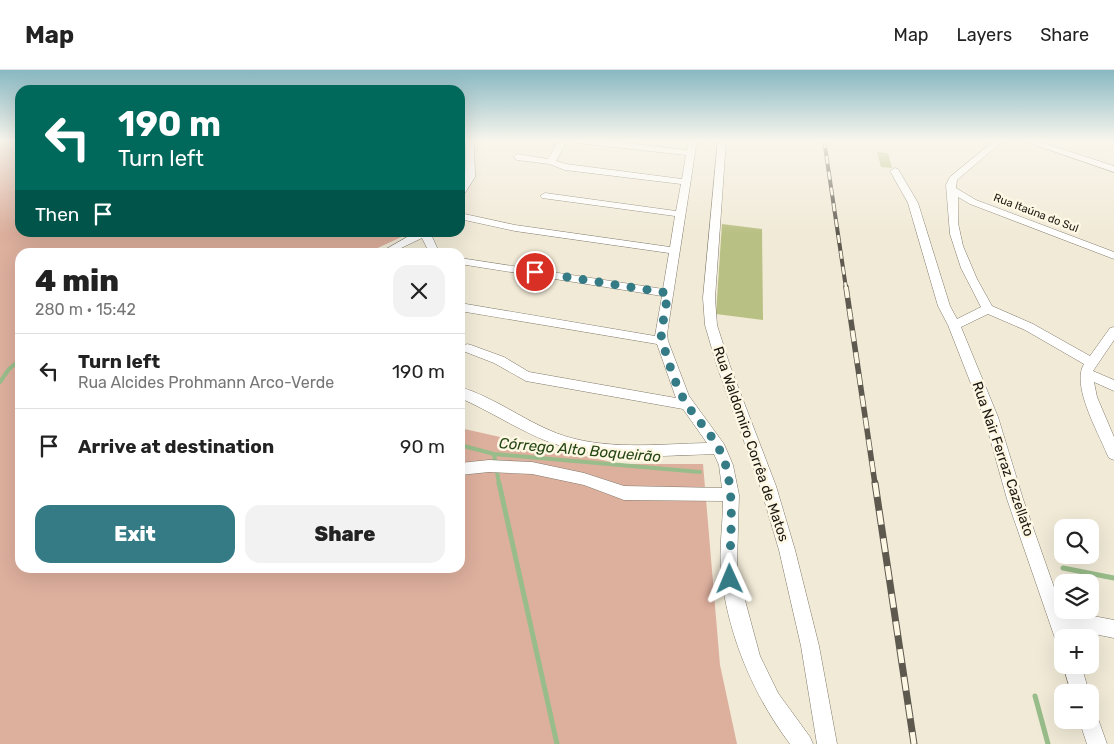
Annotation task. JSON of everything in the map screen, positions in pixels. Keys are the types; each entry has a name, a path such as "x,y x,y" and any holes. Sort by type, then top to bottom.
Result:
{"street":[{"path":"465,186 470,177 470,171"},
{"path":"601,171 686,182"},
{"path":"688,171 661,334 662,341 687,406 719,448 725,464 731,495 730,579 749,656 766,694 803,744"},
{"name":"Rua Waldomiro Corrêa de Matos","path":"719,171 709,298 711,325 785,541 820,695 827,744"},
{"name":"Rua Nair Ferraz Cazellato","path":"895,171 913,203 944,306 954,325 991,417 1015,499 1054,612"},
{"path":"962,171 953,179 951,185 957,240 976,287 988,309 1029,327 1114,386"},
{"name":"Rua Itaúna do Sul","path":"952,189 973,202 1114,256"},
{"path":"545,196 680,214"},
{"path":"465,217 515,228 674,251"},
{"path":"394,248 417,237"},
{"path":"465,262 668,293"},
{"path":"465,308 662,341"},
{"path":"954,325 988,309"},
{"path":"1114,331 1089,368 1089,392 1114,454"},
{"path":"467,348 499,360 526,376 687,406"},
{"path":"465,394 553,437 570,442 616,450 719,448"},
{"path":"465,468 508,466 556,472 624,493 731,495"},
{"path":"1062,619 1114,628"},
{"path":"1092,729 1097,744"}],"shaded area":[{"path":"0,171 15,171 15,237 401,237 378,248 15,248 15,573 465,573 465,429 620,464 703,464 720,665 737,744 0,744"}],"building":[{"path":"722,224 762,229 763,320 716,314"}],"waterway":[{"name":"Córrego Alto Boqueirão","path":"0,382 15,364"},
{"name":"Córrego Alto Boqueirão","path":"465,446 494,454"},
{"name":"Córrego Alto Boqueirão","path":"494,454 700,472"},
{"path":"494,454 499,484"},
{"path":"499,483 557,744"},
{"name":"Córrego Alto Boqueirão","path":"1063,568 1114,578"},
{"path":"1035,696 1048,744"}],"railway":[{"path":"829,171 846,288"},
{"path":"846,287 875,484"},
{"path":"875,483 914,744"}],"route":[{"path":"535,272 668,293 661,334 662,341 681,394 687,406 719,448 730,484 730,579"}]}
